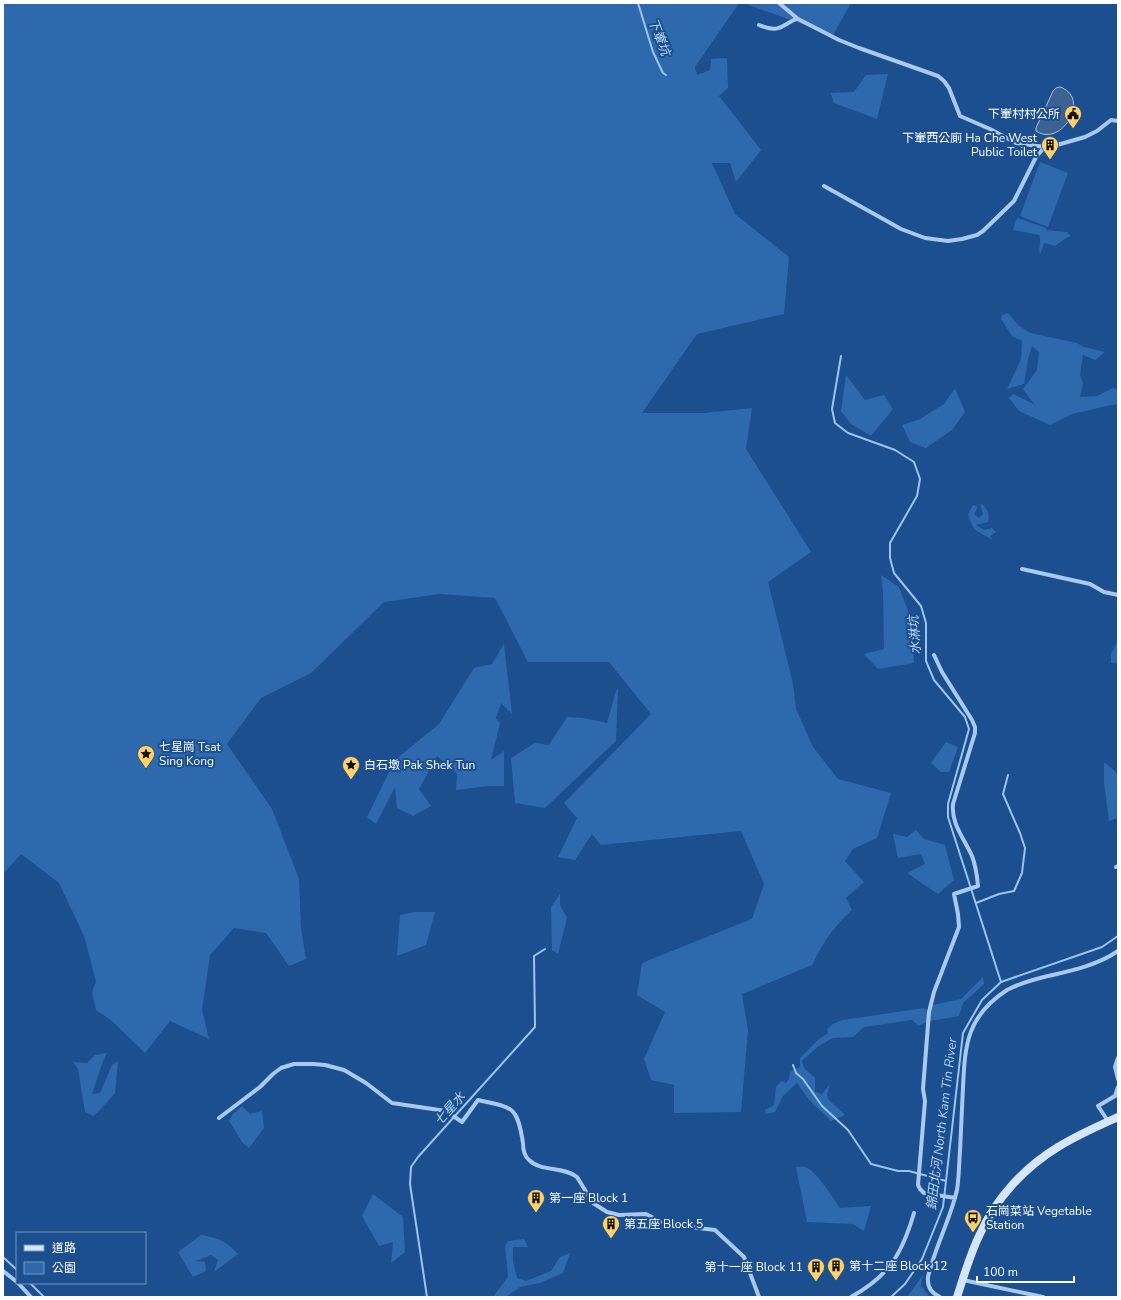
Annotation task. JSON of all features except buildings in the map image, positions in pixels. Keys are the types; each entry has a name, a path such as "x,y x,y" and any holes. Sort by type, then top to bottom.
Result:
{"main road":[{"path":"957,1297 984,1225 1000,1200 1016,1181 1038,1161 1057,1147 1118,1117"}],"street":[{"path":"779,3 798,19 839,40 934,75 947,85 960,116 990,129 1016,143 1046,147 1085,137 1097,131 1111,120 1118,121"},
{"path":"760,25 773,29 778,28 796,18 798,19"},
{"path":"824,186 901,229 913,234 939,240 962,240 977,235 983,231 1010,206 1017,196 1036,157 1046,147"},
{"path":"1022,569 1090,584 1104,592 1118,595"},
{"path":"934,655 942,672 975,727 952,811 955,824 975,866 978,886 954,894 957,904 959,927 934,992 929,1012 923,1089 925,1101 922,1148 919,1163 918,1185 920,1189 924,1193 952,1198"},
{"path":"940,1297 930,1290 928,1277 958,1178 965,1055 971,1031 982,1011 1008,990 1032,980 1084,967 1102,960 1118,951"},
{"path":"1118,1058 1115,1067 1118,1079"},
{"path":"219,1118 260,1087 281,1068 294,1064 325,1065 344,1070 366,1083 392,1103 446,1111 462,1122 478,1100 502,1105 510,1109 520,1122 524,1152 533,1164 565,1170 574,1174 593,1203 607,1212 619,1215 643,1214 666,1224 715,1230 744,1257 759,1297"},
{"path":"1108,1122 1098,1106 1115,1096 1118,1087"},
{"path":"851,1297 871,1285 893,1263 906,1240 914,1213"},
{"path":"3,1271 16,1281"},
{"path":"963,1280 1043,1297"},
{"path":"20,1284 31,1297"}],"green space":[{"path":"3,3 739,3 695,67 697,75 710,70 711,59 727,58 728,88 719,96 761,150 736,182 730,163 712,163 735,214 789,257 784,314 697,334 642,413 705,413 752,408 746,449 811,552 768,582 793,684 796,709 813,747 838,779 891,793 877,838 853,849 845,861 864,882 846,898 852,910 829,936 812,965 742,994 748,1030 741,1112 674,1113 674,1085 651,1080 644,1059 665,1012 637,995 642,963 752,919 764,884 741,831 601,845 592,834 575,860 558,857 577,818 564,803 651,714 609,662 528,662 495,598 440,594 384,602 311,673 261,698 227,744 272,809 299,879 301,928 306,959 289,966 266,933 234,928 210,955 202,1010 209,1039 170,1021 145,1053 112,1021 96,1010 92,992 96,981 84,936 59,883 21,854 3,874"},
{"path":"743,3 851,3 833,35"},
{"path":"888,74 877,119 834,103 831,93 854,92 866,75"},
{"path":"1040,162 1068,173 1048,227 1020,216"},
{"path":"1017,218 1046,228 1046,230 1067,232 1071,236 1055,246 1044,243 1040,255 1039,235 1013,230"},
{"path":"1008,313 1018,325 1030,333 1077,343 1084,347 1105,352 1095,360 1083,355 1080,375 1083,383 1080,397 1097,396 1113,388 1118,390 1118,404 1072,414 1050,425 1019,411 1009,398 1013,394 1034,404 1023,389 1037,370 1039,352 1032,346 1028,359 1024,384 1007,389 1021,359 1022,341 1012,336 1001,319 1002,315"},
{"path":"846,375 865,400 884,395 893,409 871,436 851,424 841,411"},
{"path":"955,388 965,412 952,430 926,448 910,442 902,425 920,419 944,404"},
{"path":"980,503 987,511 989,516 988,522 976,525 984,530 992,528 996,532 990,536 993,540 979,533 974,528 970,520 968,514 973,505 978,507 974,514 979,518 983,514"},
{"path":"881,575 899,587 912,621 914,663 878,669 864,654 884,649 883,591"},
{"path":"1118,640 1117,663 1111,663 1111,654"},
{"path":"504,644 512,714 501,703 496,718 500,723 491,760 504,751 504,786 489,786 456,790 457,774 437,756 419,789 431,806 413,816 397,808 395,787 376,824 367,817 395,760 439,724 474,668 492,664"},
{"path":"618,689 616,741 545,808 515,803 511,758 535,743 549,745 567,717 584,718 607,723 616,691"},
{"path":"946,742 958,747 949,772 941,772 931,763"},
{"path":"1104,762 1116,772 1118,778 1117,818 1109,821 1104,782"},
{"path":"916,830 924,839 945,845 954,880 938,894 907,873 925,864 921,854 898,858 893,834 907,837"},
{"path":"560,894 560,905 567,918 558,954 552,950 551,907"},
{"path":"415,912 435,912 426,945 397,956 400,915"},
{"path":"983,977 984,984 963,1003 959,1016 932,1021 919,1026 912,1020 864,1027 853,1037 833,1038 817,1047 802,1061 804,1068 815,1078 815,1092 822,1094 830,1084 827,1095 829,1100 845,1115 831,1121 810,1101 797,1083 783,1096 775,1112 766,1114 765,1110 774,1105 776,1087 781,1081 786,1083 789,1079 790,1072 800,1067 800,1058 819,1039 828,1033 827,1029 833,1024 843,1020 924,1008 929,1012 933,1005 961,999"},
{"path":"107,1053 92,1094 100,1093 112,1065 118,1061 115,1093 93,1116 85,1112 78,1069 73,1062 87,1063 95,1055"},
{"path":"242,1106 250,1114 262,1111 264,1128 249,1148 243,1143 229,1121 233,1114"},
{"path":"796,1167 805,1167 814,1173 840,1208 871,1206 864,1231 853,1224 807,1222"},
{"path":"373,1194 403,1217 405,1252 391,1263 393,1242 379,1246 362,1216"},
{"path":"201,1235 221,1240 238,1254 214,1272 218,1260 211,1255 196,1261 205,1262 206,1271 193,1277 178,1252"},
{"path":"524,1239 528,1247 513,1247 513,1261 517,1278 526,1281 551,1271 560,1257 570,1253 563,1273 540,1283 520,1287 506,1297 493,1297 508,1277 505,1246 508,1241"},
{"path":"923,1275 921,1286 930,1297 907,1297"}],"shaded area":[{"path":"1060,87 1069,93 1073,101 1073,110 1069,120 1055,133 1046,134 1036,131 1053,91"}],"waterway":[{"name":"下輋坑","path":"638,3 653,52 663,73 666,75"},
{"name":"水淋坑","path":"841,356 832,409 835,423 848,433 895,450 914,462 920,479 917,496 890,543 890,558 894,573 921,606 926,623 926,661 934,680 965,717 969,729 948,804 948,817 1001,982"},
{"path":"976,903 999,894 1014,891 1022,873 1025,848 1003,794 1008,775"},
{"name":"錦田北河 North Kam Tin River","path":"891,1297 905,1284 922,1259 943,1207 963,1033 982,1000 1001,982 1102,947 1118,936"},
{"name":"七星水","path":"427,1297 410,1184 411,1167 418,1157 535,1027 534,956 545,949"},
{"path":"793,1065 796,1073 803,1079 822,1106 848,1130 871,1164 898,1171 909,1171 946,1181"},
{"path":"3,1257 16,1269"},
{"path":"31,1284 44,1297"}],"place":[{"name":"下輋村村公所","path":"1073,129"},
{"name":"下輋西公廁 Ha Che West Public Toilet","path":"1050,160"},
{"name":"七星崗 Tsat Sing Kong","path":"146,769"},
{"name":"白石墩 Pak Shek Tun","path":"351,780"},
{"name":"第一座 Block 1","path":"536,1213"},
{"name":"石崗菜站 Vegetable Station","path":"973,1233"},
{"name":"第五座 Block 5","path":"611,1239"},
{"name":"第十二座 Block 12","path":"836,1281"},
{"name":"第十一座 Block 11","path":"816,1282"}]}
